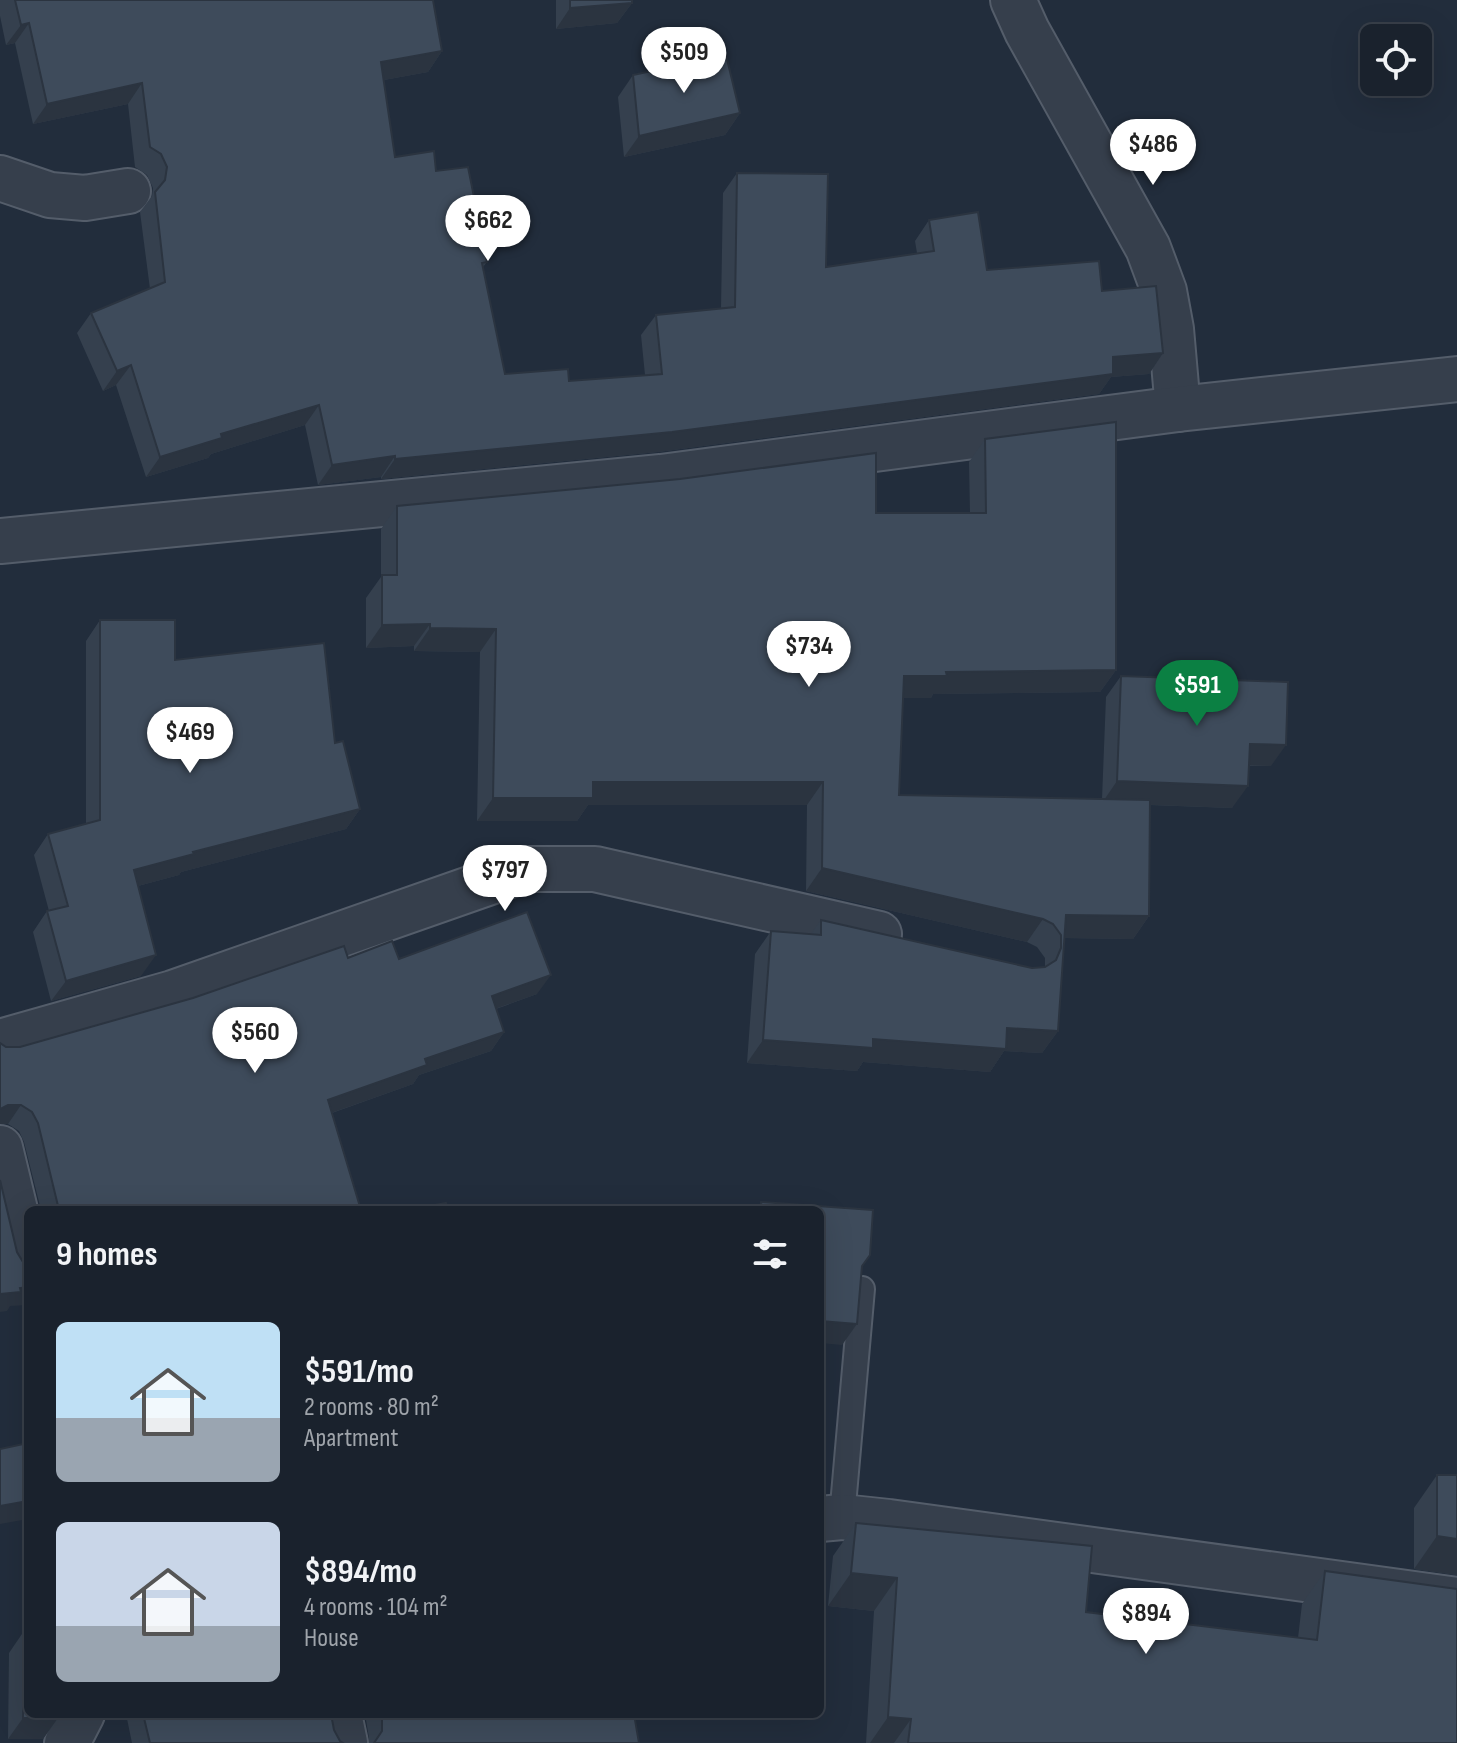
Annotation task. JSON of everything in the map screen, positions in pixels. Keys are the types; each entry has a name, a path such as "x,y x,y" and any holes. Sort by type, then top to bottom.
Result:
{"street":[{"path":"1013,0 1027,31 1148,248 1164,291 1171,329 1178,409"},
{"path":"0,178 50,195 85,198 128,191"},
{"path":"0,541 661,477 1178,409 1457,379"},
{"path":"0,1042 173,993 527,869 595,869 915,942"},
{"path":"0,1148 24,1247"},
{"path":"831,1518 1457,1600"},
{"path":"67,1743 80,1718"},
{"path":"340,1718 345,1743"}],"lane":[{"path":"831,1518 862,1289"}],"building":[{"path":"15,0 433,0 442,51 381,62 395,157 434,151 436,171 468,167 487,262 482,263 505,374 568,369 569,381 662,374 656,315 735,307 737,173 828,174 826,267 934,251 929,220 978,212 987,270 1099,261 1102,291 1156,286 1163,353 1113,357 1113,374 672,432 395,459 395,456 332,465 319,405 221,434 222,438 160,457 131,365 117,371 91,313 165,282 155,192 165,180 167,167 161,154 150,147 142,83 47,104 29,23 21,25"},
{"path":"570,0 632,0 632,3 570,8"},
{"path":"726,55 740,113 639,136 633,75"},
{"path":"1116,422 1116,670 946,672 947,676 904,676 899,795 1150,800 1149,916 1066,915 1058,1031 1007,1028 1006,1049 873,1039 873,1048 763,1040 771,931 821,935 821,920 1032,968 1045,967 1056,960 1061,948 1061,935 1053,924 1043,919 822,868 823,782 593,782 593,798 493,798 496,629 430,628 430,624 382,625 382,575 397,575 397,506 680,479 876,453 876,513 986,513 985,439"},
{"path":"100,620 175,620 175,660 324,643 335,743 343,741 360,809 134,870 156,955 66,981 47,911 68,906 48,834 100,820"},
{"path":"1121,676 1288,682 1286,745 1250,744 1248,786 1117,781"},
{"path":"527,912 551,975 492,996 504,1032 425,1059 427,1065 328,1100 360,1206 58,1206 38,1123 32,1112 21,1105 8,1105 0,1109 0,1043 6,1047 20,1047 193,998 344,946 348,958 392,941 399,959"},
{"path":"0,1180 17,1252 24,1263 24,1288 20,1288 21,1292 0,1294"},
{"path":"761,1202 817,1206 760,1206"},
{"path":"824,1206 873,1210 870,1255 862,1266 857,1324 824,1321"},
{"path":"24,1444 24,1502 0,1506 0,1449"},
{"path":"1437,1475 1457,1475 1457,1539 1437,1536"},
{"path":"856,1523 1092,1546 1086,1612 1317,1640 1325,1571 1457,1589 1457,1743 908,1743 911,1719 888,1717 897,1578 851,1573"},
{"path":"24,1631 24,1718 23,1718"},
{"path":"144,1718 332,1718 334,1730 343,1743 150,1743"},
{"path":"382,1718 635,1718 639,1743 374,1743 382,1731"}]}
